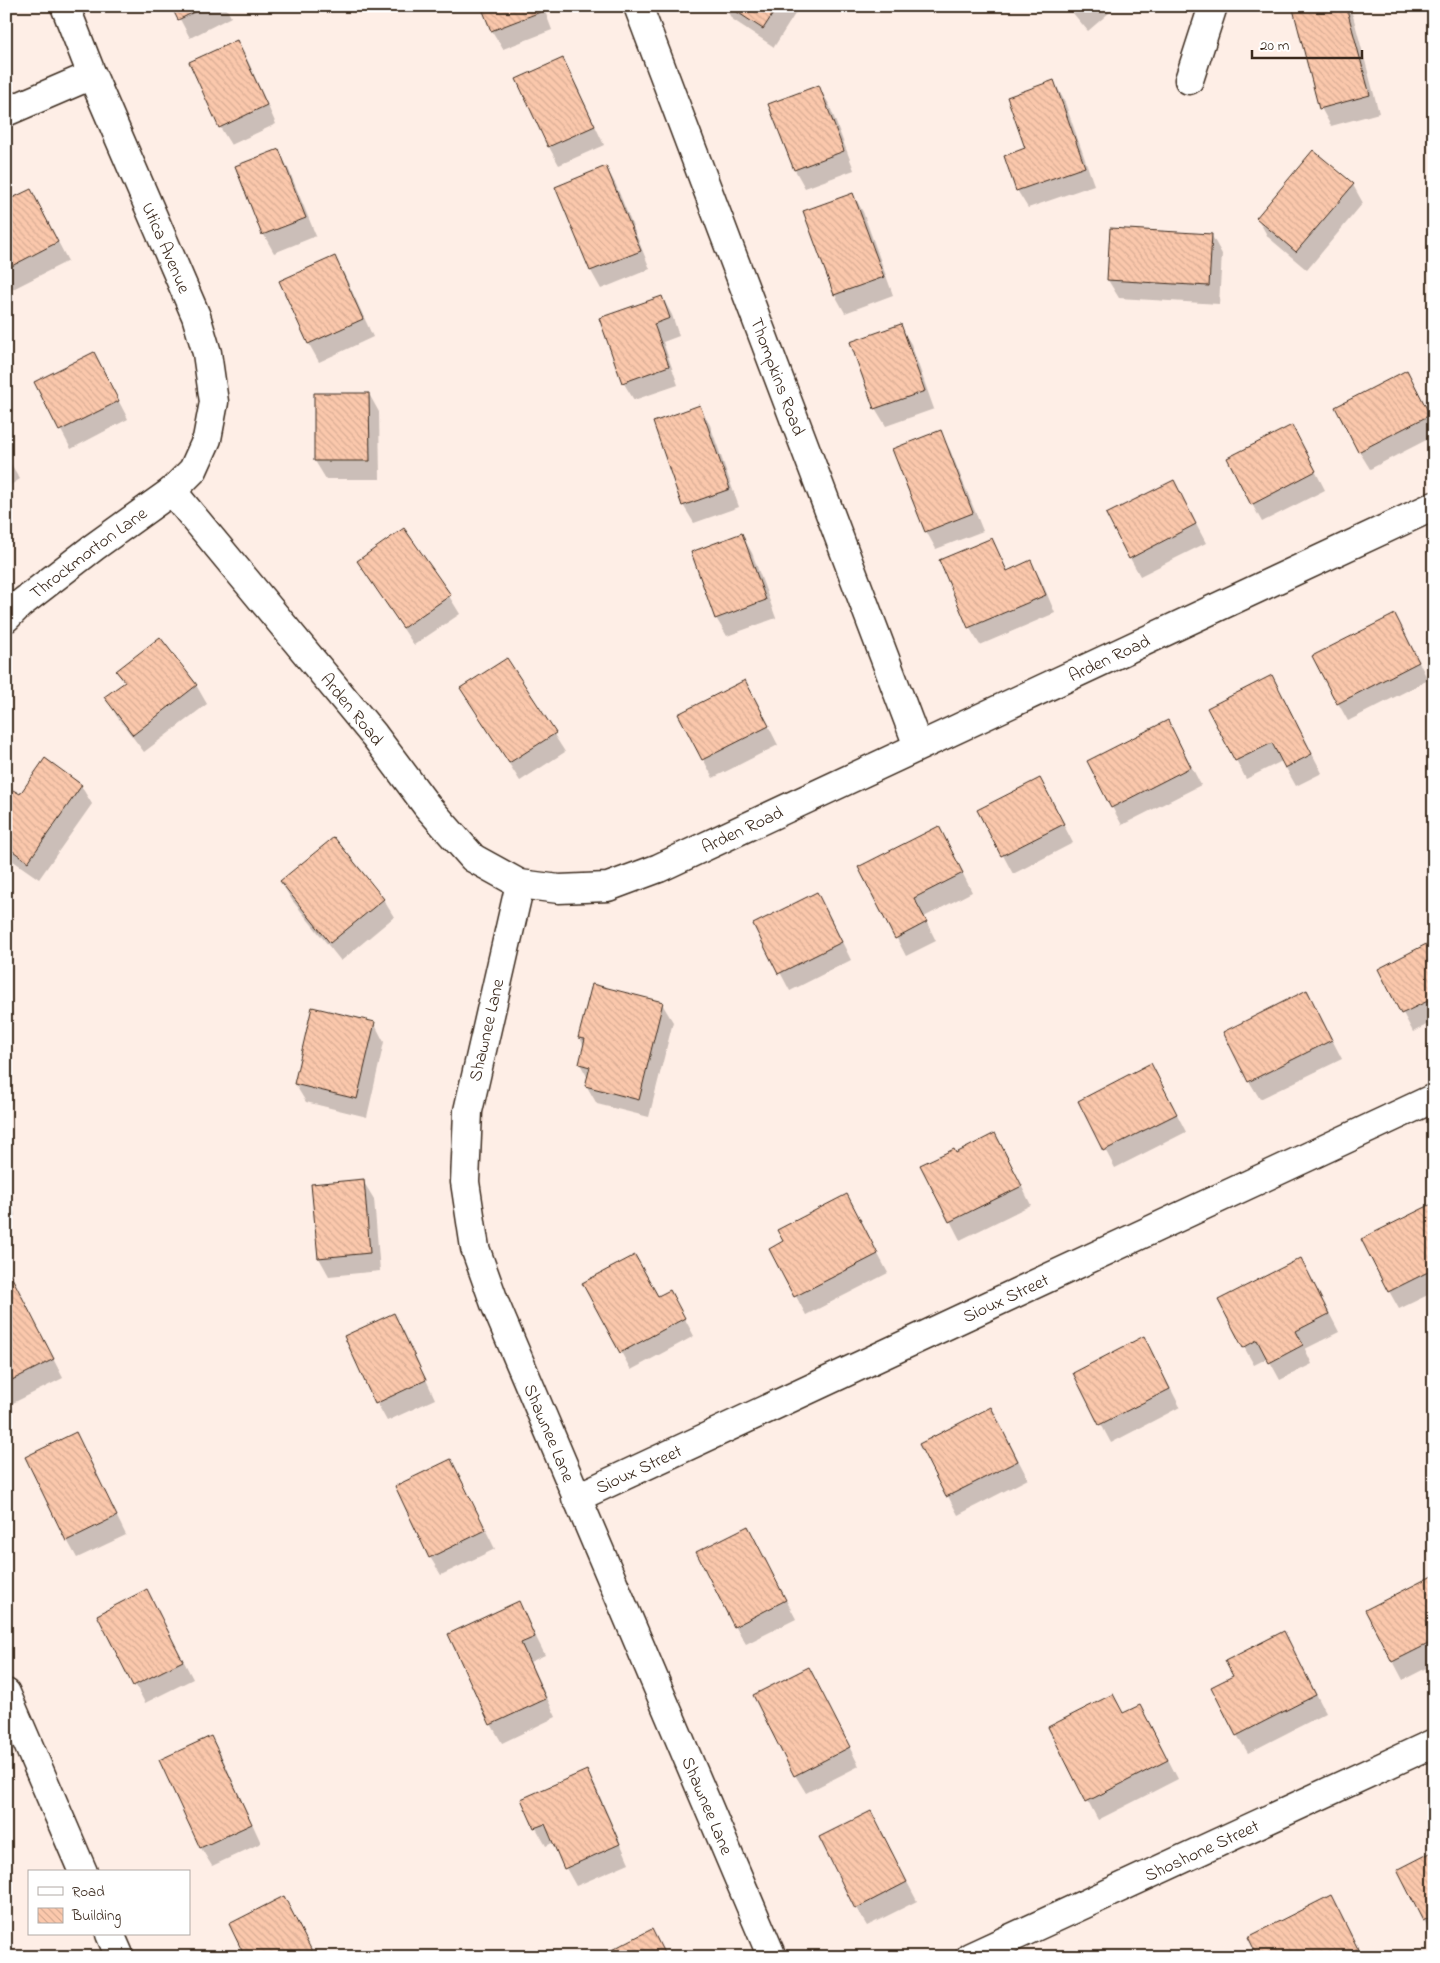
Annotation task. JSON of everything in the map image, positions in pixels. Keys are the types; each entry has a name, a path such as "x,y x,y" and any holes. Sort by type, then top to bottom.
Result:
{"street":[{"name":"Utica Avenue","path":"65,6 92,75 196,316 207,352 214,402 207,438 193,470 172,491"},
{"name":"Thompkins Road","path":"638,6 918,746"},
{"path":"1189,80 1213,6"},
{"path":"6,112 92,75"},
{"name":"Arden Road","path":"172,491 374,735 427,806 473,858 520,884 559,888 608,887 659,868 1434,506"},
{"name":"Throckmorton Lane","path":"6,618 19,605 94,547 172,491"},
{"name":"Shawnee Lane","path":"520,884 468,1111 465,1182 474,1248 576,1498 772,1957"},
{"name":"Sioux Street","path":"576,1498 1434,1098"},
{"path":"6,1693 82,1870"},
{"name":"Shoshone Street","path":"970,1957 1434,1743"},
{"path":"111,1936 120,1957"}],"building":[{"path":"171,6 206,6 178,20"},
{"path":"481,6 540,6 543,11 491,31"},
{"path":"728,6 778,6 763,29"},
{"path":"1305,6 1346,6 1370,95 1319,109 1293,9"},
{"path":"237,40 267,105 219,128 189,62"},
{"path":"563,58 595,126 548,147 516,79"},
{"path":"1054,80 1085,167 1016,191 1004,156 1025,148 1007,97"},
{"path":"819,85 844,151 794,170 768,104"},
{"path":"279,149 306,218 262,235 235,166"},
{"path":"1313,150 1354,184 1296,252 1256,218"},
{"path":"606,166 641,251 590,271 555,187"},
{"path":"31,189 58,242 6,269 6,201"},
{"path":"853,193 884,277 834,295 803,211"},
{"path":"1110,228 1212,234 1209,286 1107,280"},
{"path":"335,256 363,319 308,344 279,281"},
{"path":"662,296 670,318 654,324 669,366 622,383 599,318"},
{"path":"901,324 925,391 874,409 850,342"},
{"path":"94,352 119,401 59,431 34,382"},
{"path":"1407,370 1430,415 1358,452 1335,407"},
{"path":"314,393 369,393 370,461 314,461"},
{"path":"700,405 730,489 682,506 653,422"},
{"path":"1292,425 1316,471 1251,505 1227,458"},
{"path":"941,430 973,513 925,532 892,449"},
{"path":"1174,480 1196,524 1129,559 1106,514"},
{"path":"404,528 451,595 403,628 357,561"},
{"path":"742,533 766,600 715,619 691,552"},
{"path":"992,538 1007,571 1031,560 1046,595 968,628 939,560"},
{"path":"1395,614 1419,662 1337,704 1312,656"},
{"path":"160,637 197,685 133,735 104,697 125,682 116,671"},
{"path":"507,658 556,733 509,763 460,688"},
{"path":"1272,675 1312,754 1285,768 1272,743 1235,761 1207,708"},
{"path":"745,680 769,726 702,760 678,714"},
{"path":"1168,720 1191,767 1111,808 1087,761"},
{"path":"45,758 82,785 28,862 6,846 6,786 20,794"},
{"path":"1040,778 1064,824 1001,856 977,810"},
{"path":"939,826 963,873 914,898 927,922 895,939 858,867"},
{"path":"334,837 384,899 330,943 280,881"},
{"path":"817,892 842,942 778,974 753,924"},
{"path":"1434,940 1434,998 1401,1014 1378,969"},
{"path":"592,984 663,1002 639,1100 585,1086 590,1067 579,1064 585,1039 578,1038"},
{"path":"1307,990 1332,1040 1248,1082 1223,1032"},
{"path":"312,1007 375,1022 357,1099 294,1084"},
{"path":"1151,1063 1177,1114 1103,1151 1078,1101"},
{"path":"995,1133 1022,1186 949,1222 920,1165 954,1149 956,1153"},
{"path":"364,1179 370,1253 318,1258 311,1184"},
{"path":"847,1194 878,1254 794,1297 769,1249 783,1241 777,1230"},
{"path":"1434,1203 1434,1269 1388,1292 1361,1239"},
{"path":"635,1255 658,1296 670,1290 685,1318 620,1353 582,1283"},
{"path":"1301,1258 1329,1314 1296,1331 1303,1345 1269,1363 1257,1340 1243,1348 1218,1300"},
{"path":"6,1266 54,1359 6,1383"},
{"path":"394,1313 426,1380 375,1404 344,1336"},
{"path":"1144,1336 1170,1389 1099,1425 1073,1373"},
{"path":"991,1407 1018,1461 946,1497 919,1444"},
{"path":"76,1432 117,1516 66,1541 25,1457"},
{"path":"451,1459 486,1530 429,1558 395,1486"},
{"path":"748,1526 786,1600 734,1627 696,1552"},
{"path":"1434,1575 1434,1641 1392,1662 1365,1610"},
{"path":"147,1589 183,1661 133,1686 97,1615"},
{"path":"519,1601 535,1637 521,1643 546,1699 490,1725 448,1634"},
{"path":"1284,1631 1316,1695 1236,1736 1211,1687 1233,1676 1225,1661"},
{"path":"809,1667 850,1747 794,1776 753,1695"},
{"path":"1113,1694 1123,1713 1140,1705 1168,1760 1086,1802 1048,1727"},
{"path":"211,1736 252,1824 200,1848 159,1760"},
{"path":"587,1770 620,1844 564,1869 545,1824 534,1828 521,1799"},
{"path":"871,1811 907,1882 855,1909 819,1837"},
{"path":"1434,1851 1434,1915 1423,1921 1397,1870"},
{"path":"1331,1895 1358,1949 1342,1957 1258,1957 1248,1937"},
{"path":"284,1896 315,1957 245,1957 229,1924"},
{"path":"652,1929 666,1957 598,1957"}]}
